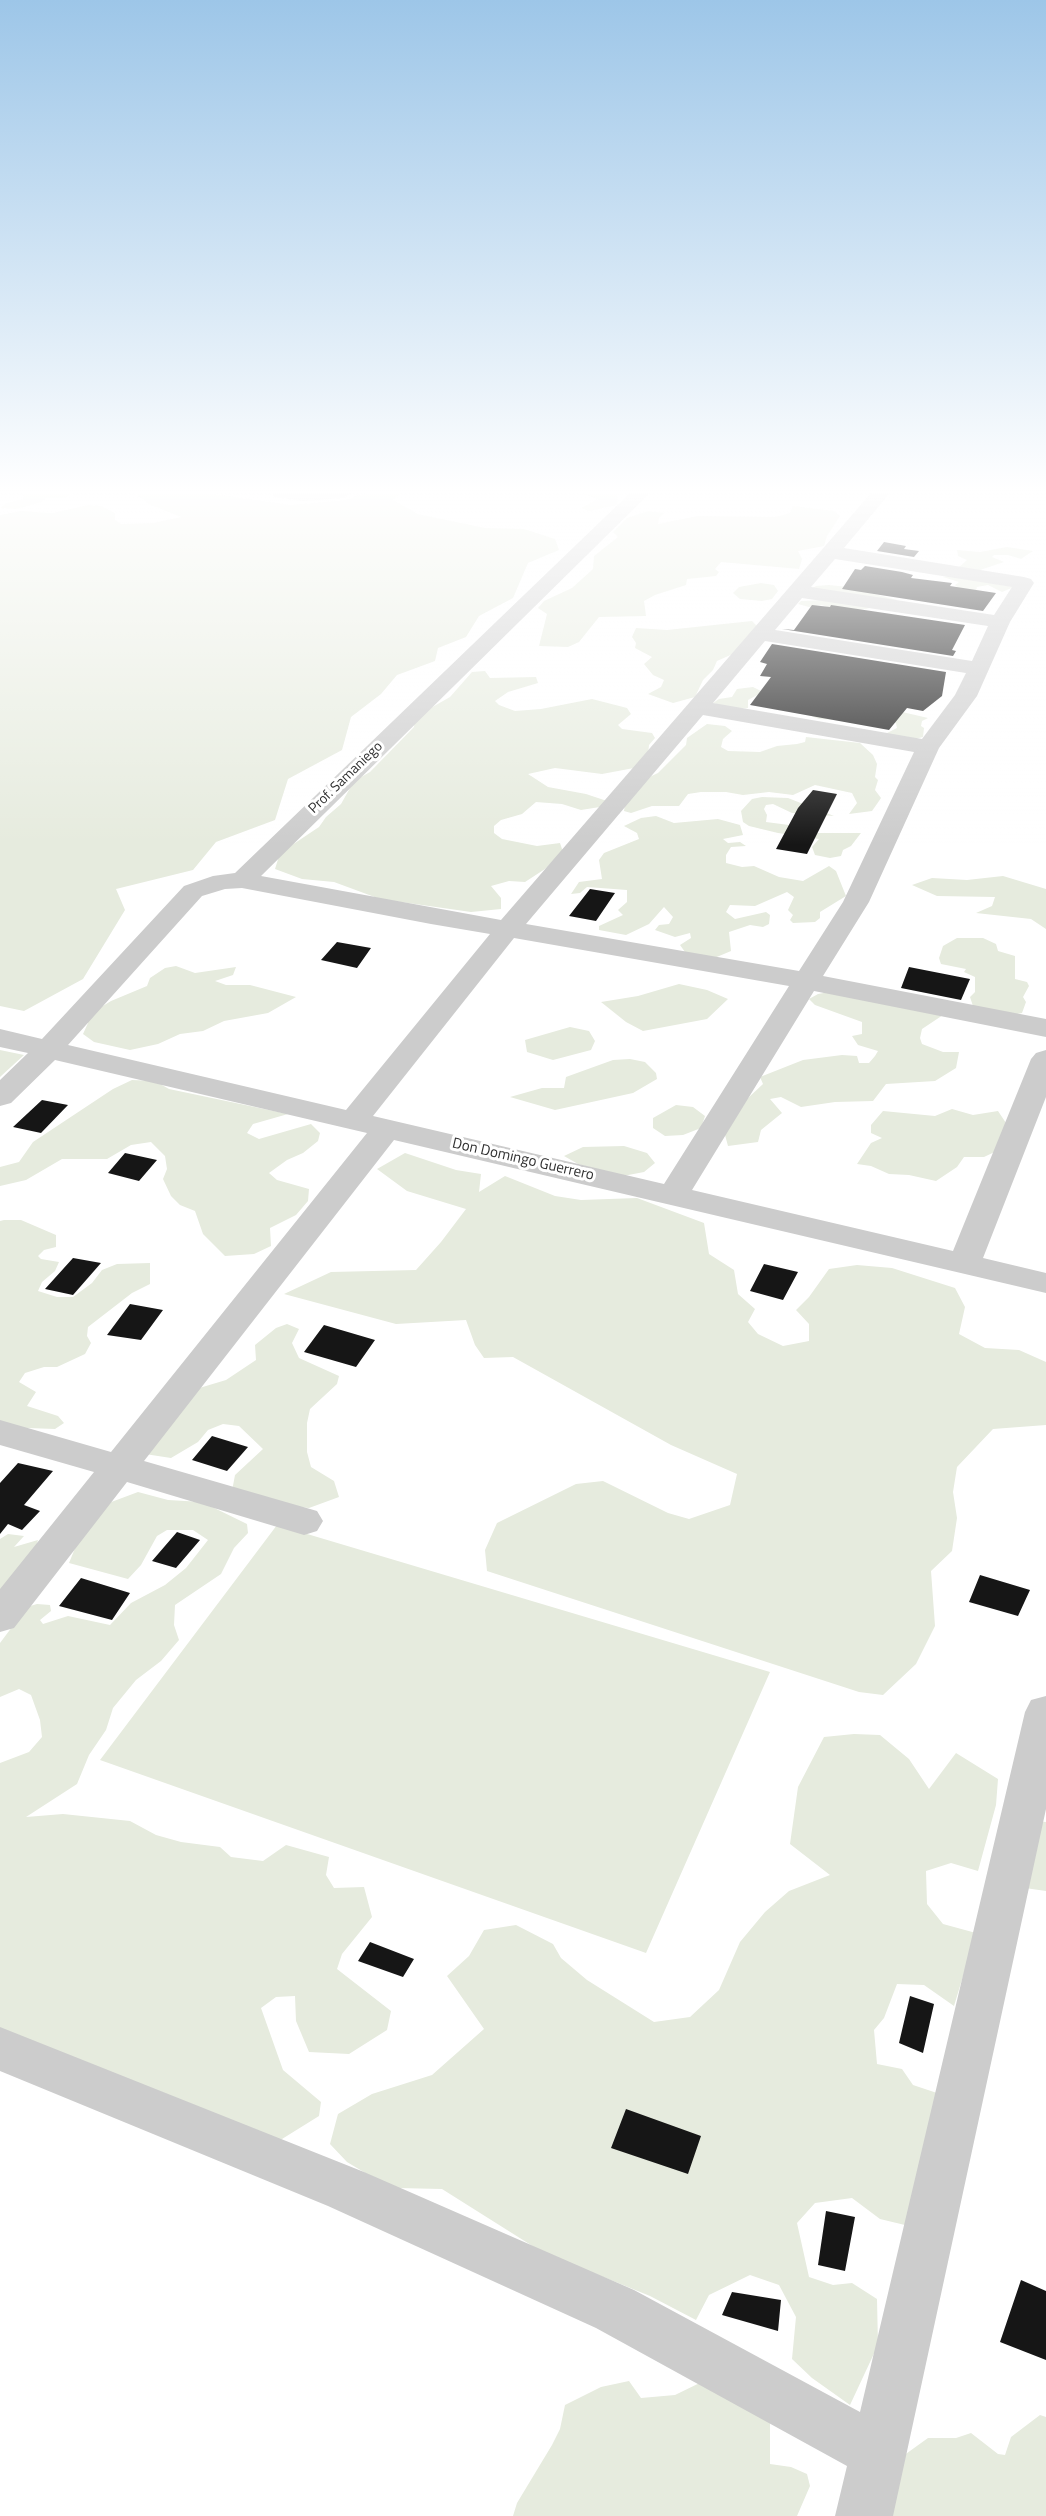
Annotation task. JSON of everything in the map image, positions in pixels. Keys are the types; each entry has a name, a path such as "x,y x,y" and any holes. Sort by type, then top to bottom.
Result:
{"street":[{"name":"Prof. Samaniego","path":"242,880 520,610"},
{"path":"354,1120 507,930 779,610"},
{"path":"924,610 1000,622"},
{"path":"673,1194 856,902 928,747 966,696 1007,610"},
{"path":"759,634 978,668"},
{"path":"696,706 928,747"},
{"path":"0,1097 49,1049 193,891 222,881 242,880 507,930 806,981 1046,1028"},
{"name":"Don Domingo Guerrero","path":"0,1038 1046,1283"},
{"path":"964,1263 1046,1059"},
{"path":"0,1617 387,1128"},
{"path":"0,1432 304,1521"},
{"path":"864,2516 1046,1712"},
{"path":"0,2049 346,2189 615,2309 880,2453"}],"shaded area":[{"path":"0,610 490,610 479,616 466,637 438,648 435,661 397,675 381,694 351,717 342,750 288,779 275,820 216,842 193,870 116,889 125,910 83,979 24,1011 0,1006"},
{"path":"542,610 645,610 646,616 599,617 579,642 568,647 539,646 547,614"},
{"path":"752,621 758,627 735,653 717,661 713,670 703,680 695,697 673,703 648,694 661,687 664,680 653,675 644,664 652,657 635,648 636,643 632,637 636,628 667,630"},
{"path":"485,671 490,678 536,677 538,683 508,692 495,701 499,705 515,711 541,709 592,699 627,708 631,714 618,725 622,729 652,733 655,738 649,745 648,754 634,768 602,774 555,768 528,774 548,787 586,794 607,801 600,807 581,810 562,804 536,802 522,814 501,820 494,826 494,833 502,839 537,846 560,843 563,852 545,869 525,882 509,881 491,886 501,898 501,909 471,912 380,899 334,882 302,879 275,869 280,853 319,827 326,817 341,804 354,781 370,772 414,727 415,717 450,697 472,672"},
{"path":"753,687 763,692 748,700 748,708 736,709 713,703 719,699 732,697 737,689"},
{"path":"898,711 928,718 922,721 923,737 915,739 883,735 897,728 896,723 819,719 806,714"},
{"path":"707,724 725,726 732,731 723,739 721,747 728,751 760,752 777,746 805,742 806,737 860,743 873,755 877,764 875,777 878,780 875,790 881,798 872,811 849,814 857,803 852,793 815,785 793,795 769,792 743,795 701,792 688,794 679,806 652,806 631,813 624,811 625,804 645,779 658,773 686,745 687,738"},
{"path":"788,798 834,816 792,813 773,804 766,805 764,809 767,815 766,822 789,825 807,833 861,833 851,846 843,850 841,856 830,858 815,855 812,847 819,839 778,833 749,826 743,822 741,811 752,799"},
{"path":"656,816 674,823 718,819 740,825 743,835 723,839 728,843 740,842 746,846 731,847 726,855 726,863 742,867 754,866 779,877 803,881 829,866 836,871 846,896 820,912 820,918 815,922 793,923 790,920 793,915 788,910 794,897 787,892 755,906 730,905 726,912 735,919 766,912 770,915 769,924 763,927 750,925 729,932 731,951 712,959 685,952 680,945 691,938 690,933 675,937 655,930 659,925 669,924 673,917 664,907 649,924 626,935 599,930 599,926 623,915 618,910 627,902 627,890 587,887 580,893 571,894 579,882 602,879 599,860 604,853 639,839 637,833 624,826 641,818"},
{"path":"1003,876 1046,889 1046,929 1031,919 976,913 992,906 995,897 937,896 912,885 932,878 967,880"},
{"path":"957,938 983,938 996,944 998,951 1015,956 1015,979 1027,982 1029,986 1023,997 1026,1002 1022,1013 1007,1016 973,1006 970,997 975,992 975,977 964,972 966,969 941,964 939,958 943,946"},
{"path":"176,966 195,973 236,967 233,975 215,981 226,985 250,985 296,997 268,1013 224,1021 203,1031 180,1034 158,1044 130,1050 94,1042 83,1034 88,1023 88,1015 111,1001 147,986 150,978 165,968"},
{"path":"679,984 707,990 728,999 707,1019 643,1031 626,1022 601,1002 638,996"},
{"path":"829,992 943,1015 922,1029 920,1038 922,1044 943,1052 959,1052 956,1068 935,1081 886,1084 873,1101 835,1102 801,1107 781,1097 770,1099 782,1113 761,1130 758,1142 728,1146 725,1135 747,1099 763,1084 760,1077 803,1060 842,1055 857,1056 859,1063 869,1063 875,1056 878,1051 858,1045 852,1036 862,1034 862,1022 815,1005 809,999"},
{"path":"570,1027 589,1031 595,1041 591,1050 553,1060 527,1052 525,1040"},
{"path":"0,1050 24,1055 0,1077"},
{"path":"630,1059 645,1062 656,1073 657,1079 633,1093 555,1110 510,1097 542,1088 564,1088 566,1077 613,1060"},
{"path":"132,1080 155,1081 169,1089 288,1114 253,1124 247,1133 259,1139 311,1124 320,1133 318,1141 303,1153 287,1160 269,1173 277,1180 309,1189 308,1201 296,1215 270,1228 271,1246 254,1254 225,1256 203,1234 195,1211 180,1205 171,1196 163,1179 167,1169 165,1156 151,1142 131,1145 107,1159 62,1159 26,1180 0,1186 0,1167 19,1162 33,1142 113,1089"},
{"path":"676,1105 693,1107 705,1116 701,1128 683,1135 665,1136 653,1128 653,1118"},
{"path":"952,1109 973,1115 998,1111 1006,1123 1003,1148 984,1157 964,1157 957,1167 936,1181 909,1175 889,1174 871,1166 857,1164 871,1143 882,1138 871,1133 871,1125 883,1111 935,1116"},
{"path":"624,1146 647,1153 655,1163 644,1172 623,1176 578,1164 564,1156 583,1147"},
{"path":"405,1153 456,1170 481,1174 479,1192 505,1176 555,1196 581,1200 637,1198 704,1223 709,1254 734,1270 738,1294 755,1309 748,1322 758,1334 783,1346 809,1341 809,1324 796,1310 809,1297 829,1269 857,1265 892,1268 955,1288 965,1307 959,1334 985,1348 1019,1350 1046,1362 1046,1425 993,1429 957,1467 953,1492 957,1518 952,1551 931,1571 935,1626 916,1664 883,1695 859,1692 487,1571 485,1550 497,1523 576,1484 603,1481 668,1513 689,1519 730,1505 737,1474 671,1445 513,1357 484,1358 475,1345 466,1320 396,1324 284,1294 331,1272 416,1270 441,1242 466,1209 407,1191 377,1169"},
{"path":"21,1220 56,1235 56,1247 44,1250 38,1256 41,1259 59,1262 55,1271 42,1282 38,1291 57,1297 73,1297 92,1283 102,1270 117,1264 150,1263 150,1284 132,1293 88,1327 87,1336 91,1343 85,1354 57,1367 44,1367 25,1373 19,1382 36,1392 27,1406 58,1416 64,1423 55,1429 0,1427 0,1221"},
{"path":"287,1324 299,1329 292,1343 299,1358 339,1376 337,1384 310,1409 307,1423 307,1452 311,1467 334,1481 339,1497 309,1508 277,1505 232,1491 235,1475 263,1449 239,1426 223,1424 208,1430 198,1442 171,1458 145,1454 186,1392 226,1380 256,1360 255,1345 276,1328"},
{"path":"138,1492 168,1500 202,1502 247,1524 248,1533 234,1548 221,1574 175,1605 174,1625 179,1640 161,1661 136,1680 113,1708 106,1730 89,1755 77,1784 26,1817 63,1814 130,1821 156,1835 181,1842 220,1847 231,1857 263,1861 286,1845 329,1857 326,1875 334,1888 364,1887 372,1917 342,1954 337,1969 391,2011 387,2030 349,2054 309,2052 296,2021 295,1996 276,1997 261,2008 283,2070 321,2102 319,2116 282,2139 229,2135 0,2041 0,1763 29,1752 42,1737 40,1720 31,1695 19,1689 0,1697 0,1643 27,1607 37,1604 50,1605 51,1611 40,1620 43,1624 68,1616 110,1625 131,1603 165,1585 186,1568 208,1540 193,1530 167,1530 157,1536 141,1565 128,1579 69,1563 78,1541 98,1507"},
{"path":"277,1525 770,1672 646,1953 100,1760"},
{"path":"8,1534 24,1536 14,1547 38,1540 34,1553 0,1596 0,1539"},
{"path":"854,1734 880,1735 909,1759 929,1789 956,1753 998,1779 996,1805 978,1871 951,1863 926,1871 927,1904 943,1924 976,1933 954,2006 924,1985 897,1984 884,2018 874,2030 877,2064 902,2069 913,2085 940,2094 909,2226 880,2219 852,2198 815,2203 797,2223 809,2277 833,2285 852,2283 877,2299 878,2345 850,2405 812,2378 792,2359 796,2317 779,2285 750,2275 709,2295 696,2320 650,2296 542,2252 442,2189 397,2188 367,2174 347,2162 330,2144 338,2114 372,2094 432,2075 484,2029 447,1976 469,1956 484,1930 516,1925 553,1944 561,1958 587,1980 654,2022 690,2017 719,1990 740,1942 765,1912 789,1891 830,1875 790,1844 798,1787 824,1737"},
{"path":"1034,1821 1046,1822 1046,1891 1025,1888"},
{"path":"714,2376 770,2422 770,2464 791,2467 807,2474 810,2486 797,2516 513,2516 517,2503 560,2429 565,2405 601,2387 629,2381 641,2398 675,2395"},
{"path":"1040,2415 1046,2417 1046,2516 879,2516 903,2456 928,2438 956,2438 971,2433 998,2454 1005,2455 1011,2437"}],"building":[{"path":"808,610 867,610 965,625 952,650 956,651 953,656 782,629 794,630"},
{"path":"772,644 946,672 942,696 923,711 907,708 889,730 750,705 771,677 760,676 767,664 760,662"},
{"path":"813,790 837,794 807,854 776,849 798,808"},
{"path":"590,889 615,893 596,921 569,916"},
{"path":"337,942 371,948 357,968 321,960"},
{"path":"909,967 970,979 961,1000 901,988"},
{"path":"42,1100 68,1105 41,1133 13,1127"},
{"path":"125,1153 157,1160 139,1181 108,1173"},
{"path":"73,1258 101,1263 73,1295 45,1289"},
{"path":"764,1264 798,1272 783,1300 750,1291"},
{"path":"130,1304 163,1310 141,1340 107,1335"},
{"path":"324,1325 375,1340 356,1367 304,1352"},
{"path":"212,1436 248,1447 227,1471 192,1460"},
{"path":"18,1463 53,1471 24,1505 40,1511 22,1530 8,1524 0,1534 0,1483"},
{"path":"177,1532 200,1540 176,1568 152,1561"},
{"path":"980,1575 1030,1590 1018,1616 969,1602"},
{"path":"81,1578 130,1593 112,1620 59,1606"},
{"path":"370,1942 414,1959 403,1977 358,1961"},
{"path":"910,1996 934,2004 923,2053 899,2043"},
{"path":"626,2109 701,2136 688,2174 611,2148"},
{"path":"826,2211 855,2217 845,2271 818,2265"},
{"path":"1021,2280 1046,2291 1046,2360 1000,2342"},
{"path":"732,2292 781,2300 778,2331 722,2315"}]}
